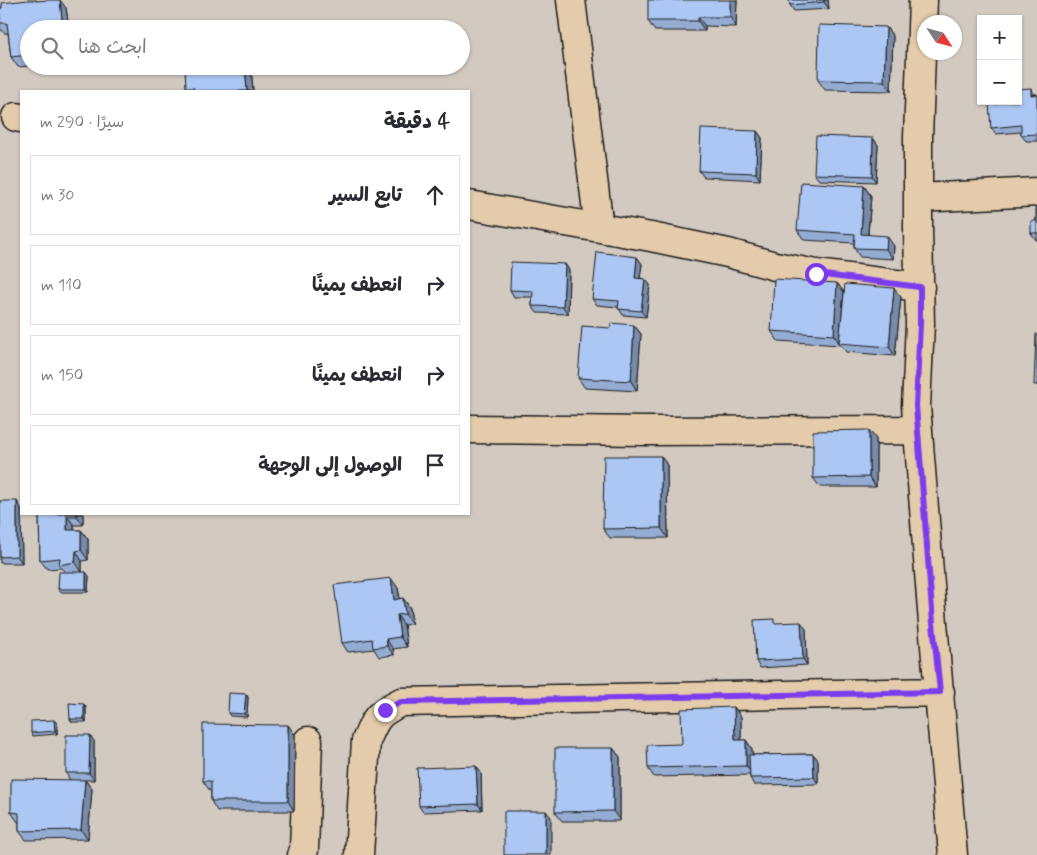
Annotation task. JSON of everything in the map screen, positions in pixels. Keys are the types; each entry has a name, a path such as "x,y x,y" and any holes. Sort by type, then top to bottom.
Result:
{"street":[{"path":"571,0 599,228"},
{"path":"923,0 918,137 920,324 916,406 953,855"},
{"path":"918,198 1037,192"},
{"path":"470,205 651,237 816,274 920,287"},
{"path":"470,429 646,431 918,430"},
{"path":"359,855 366,741 379,716 385,710 401,702 940,692"},
{"path":"302,855 304,850 308,741"}],"building":[{"path":"28,0 60,0 62,20 20,20 20,56 11,57 7,23 0,23 2,3"},
{"path":"648,0 730,0 730,17 698,17 698,21 648,21"},
{"path":"789,0 824,0 824,2 790,5"},
{"path":"819,25 886,27 884,81 818,80"},
{"path":"185,75 246,75 247,90 194,90 194,88 186,88"},
{"path":"1031,88 1031,95 1037,94 1037,134 1021,135 1021,125 991,128 989,105 1022,105 1022,89"},
{"path":"701,129 757,131 756,173 699,171"},
{"path":"816,136 873,138 872,176 814,174"},
{"path":"801,182 864,186 861,234 887,236 886,249 854,248 855,234 797,230"},
{"path":"1036,206 1037,233 1031,233 1031,221 1036,221"},
{"path":"597,252 637,257 635,278 645,279 641,311 618,309 619,301 592,299"},
{"path":"511,262 565,264 563,307 532,306 533,291 510,290"},
{"path":"774,279 837,283 834,335 771,331"},
{"path":"845,284 894,288 889,347 839,343"},
{"path":"611,323 634,325 631,381 578,378 582,326 610,328"},
{"path":"1036,334 1037,385 1034,385"},
{"path":"869,430 869,477 813,478 813,431"},
{"path":"604,456 661,456 661,528 603,529"},
{"path":"0,501 17,501 17,556 0,557"},
{"path":"39,515 77,515 67,516 67,530 81,530 81,550 76,551 75,562 59,565 60,558 40,560"},
{"path":"59,572 86,572 86,589 58,589"},
{"path":"391,578 394,600 403,598 405,614 397,615 400,637 386,639 387,646 373,648 372,639 342,643 334,585"},
{"path":"774,619 774,623 801,622 803,659 756,661 754,620"},
{"path":"229,693 246,694 244,714 228,713"},
{"path":"69,703 84,704 84,719 70,719"},
{"path":"734,707 735,740 746,740 746,766 648,768 647,745 682,744 681,709"},
{"path":"54,720 55,731 31,733 31,721"},
{"path":"203,724 288,725 288,801 211,801 211,781 203,781"},
{"path":"66,735 90,735 89,773 66,773"},
{"path":"555,748 613,748 613,811 555,812"},
{"path":"813,754 814,777 750,778 749,755"},
{"path":"476,766 478,804 419,806 417,768"},
{"path":"11,779 85,780 81,830 19,831 19,813 11,812"},
{"path":"504,811 546,811 546,855 504,855"}],"route":[{"path":"385,710 401,702 458,700 940,692 916,406 920,287 816,274"}]}
